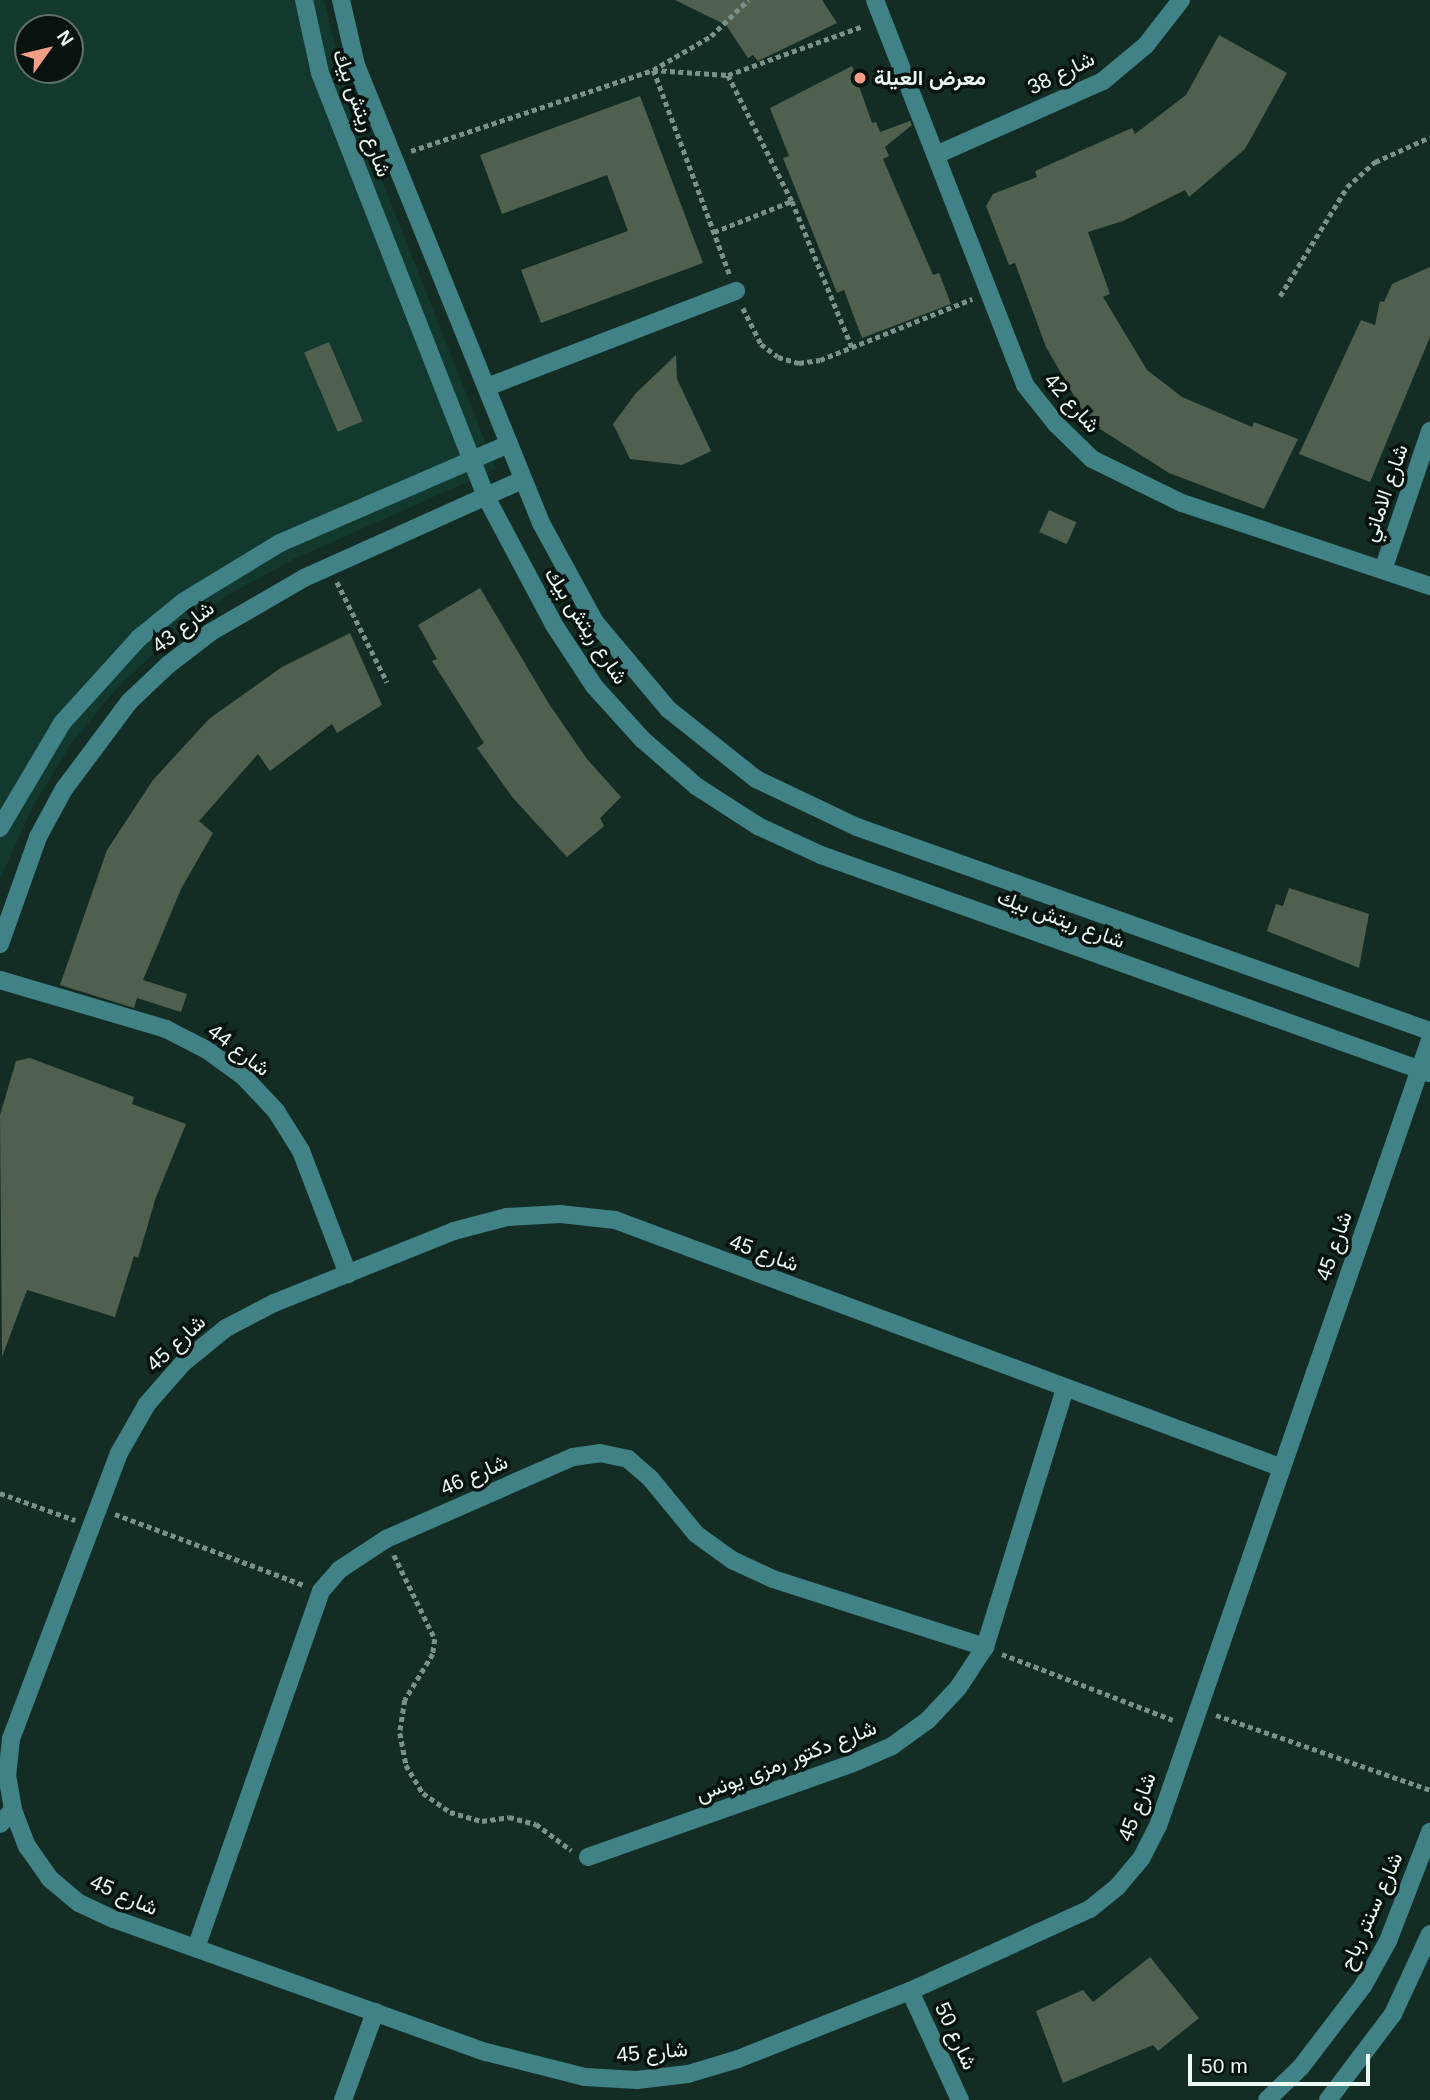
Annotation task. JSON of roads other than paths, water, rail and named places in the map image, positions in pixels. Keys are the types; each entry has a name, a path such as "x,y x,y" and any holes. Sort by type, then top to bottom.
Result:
{"street":[{"name":"شارع ريتش بيك","path":"304,0 320,73 485,495 519,564 594,686 642,739 696,786 758,825 871,875 1425,1072"},
{"name":"شارع ريتش بيك","path":"341,0 356,65 522,480 565,574 629,667 676,716 756,779 806,806 908,847 1430,1031"},
{"name":"شارع 42","path":"875,0 1025,385 1056,424 1092,459 1182,503 1430,586"},
{"name":"شارع 38","path":"936,155 1103,81 1146,45 1181,0"},
{"path":"487,387 736,291"},
{"name":"شارع الاماني","path":"1383,570 1430,431"},
{"name":"شارع 43","path":"0,828 62,723 139,638 183,602 280,543 508,445"},
{"name":"شارع 43","path":"0,944 44,825 94,744 129,702 211,632 329,566 522,480"},
{"name":"شارع 44","path":"0,980 166,1029 207,1050 244,1077 276,1111 302,1151 348,1274"},
{"name":"شارع 45","path":"1280,1467 615,1220 561,1214 507,1217 454,1231 274,1303 226,1328 183,1363 147,1404 119,1453 10,1740 8,1774 13,1810 27,1846 49,1878 79,1903 375,2012 533,2066 584,2077 637,2080 688,2074 738,2059 910,1991 1069,1920 1118,1886 1141,1859 1158,1826 1195,1708 1280,1467 1425,1072 1430,1040"},
{"name":"شارع دكتور رمزى يونس","path":"588,1857 851,1765 892,1746 928,1720 958,1688 985,1647 1065,1388"},
{"name":"شارع 46","path":"196,1948 321,1591 361,1552 573,1457 600,1452 628,1459 650,1478 696,1534 732,1560 773,1579 985,1647"},
{"path":"0,1825 13,1810"},
{"name":"شارع سنتر رباح","path":"1267,2100 1301,2067 1363,1986 1388,1941 1430,1832"},
{"path":"1328,2100 1393,2014 1430,1934"},
{"name":"شارع 50","path":"910,1991 960,2100"},
{"path":"343,2100 375,2012"}],"place":[{"name":"معرض العيلة","path":"860,78"}]}
